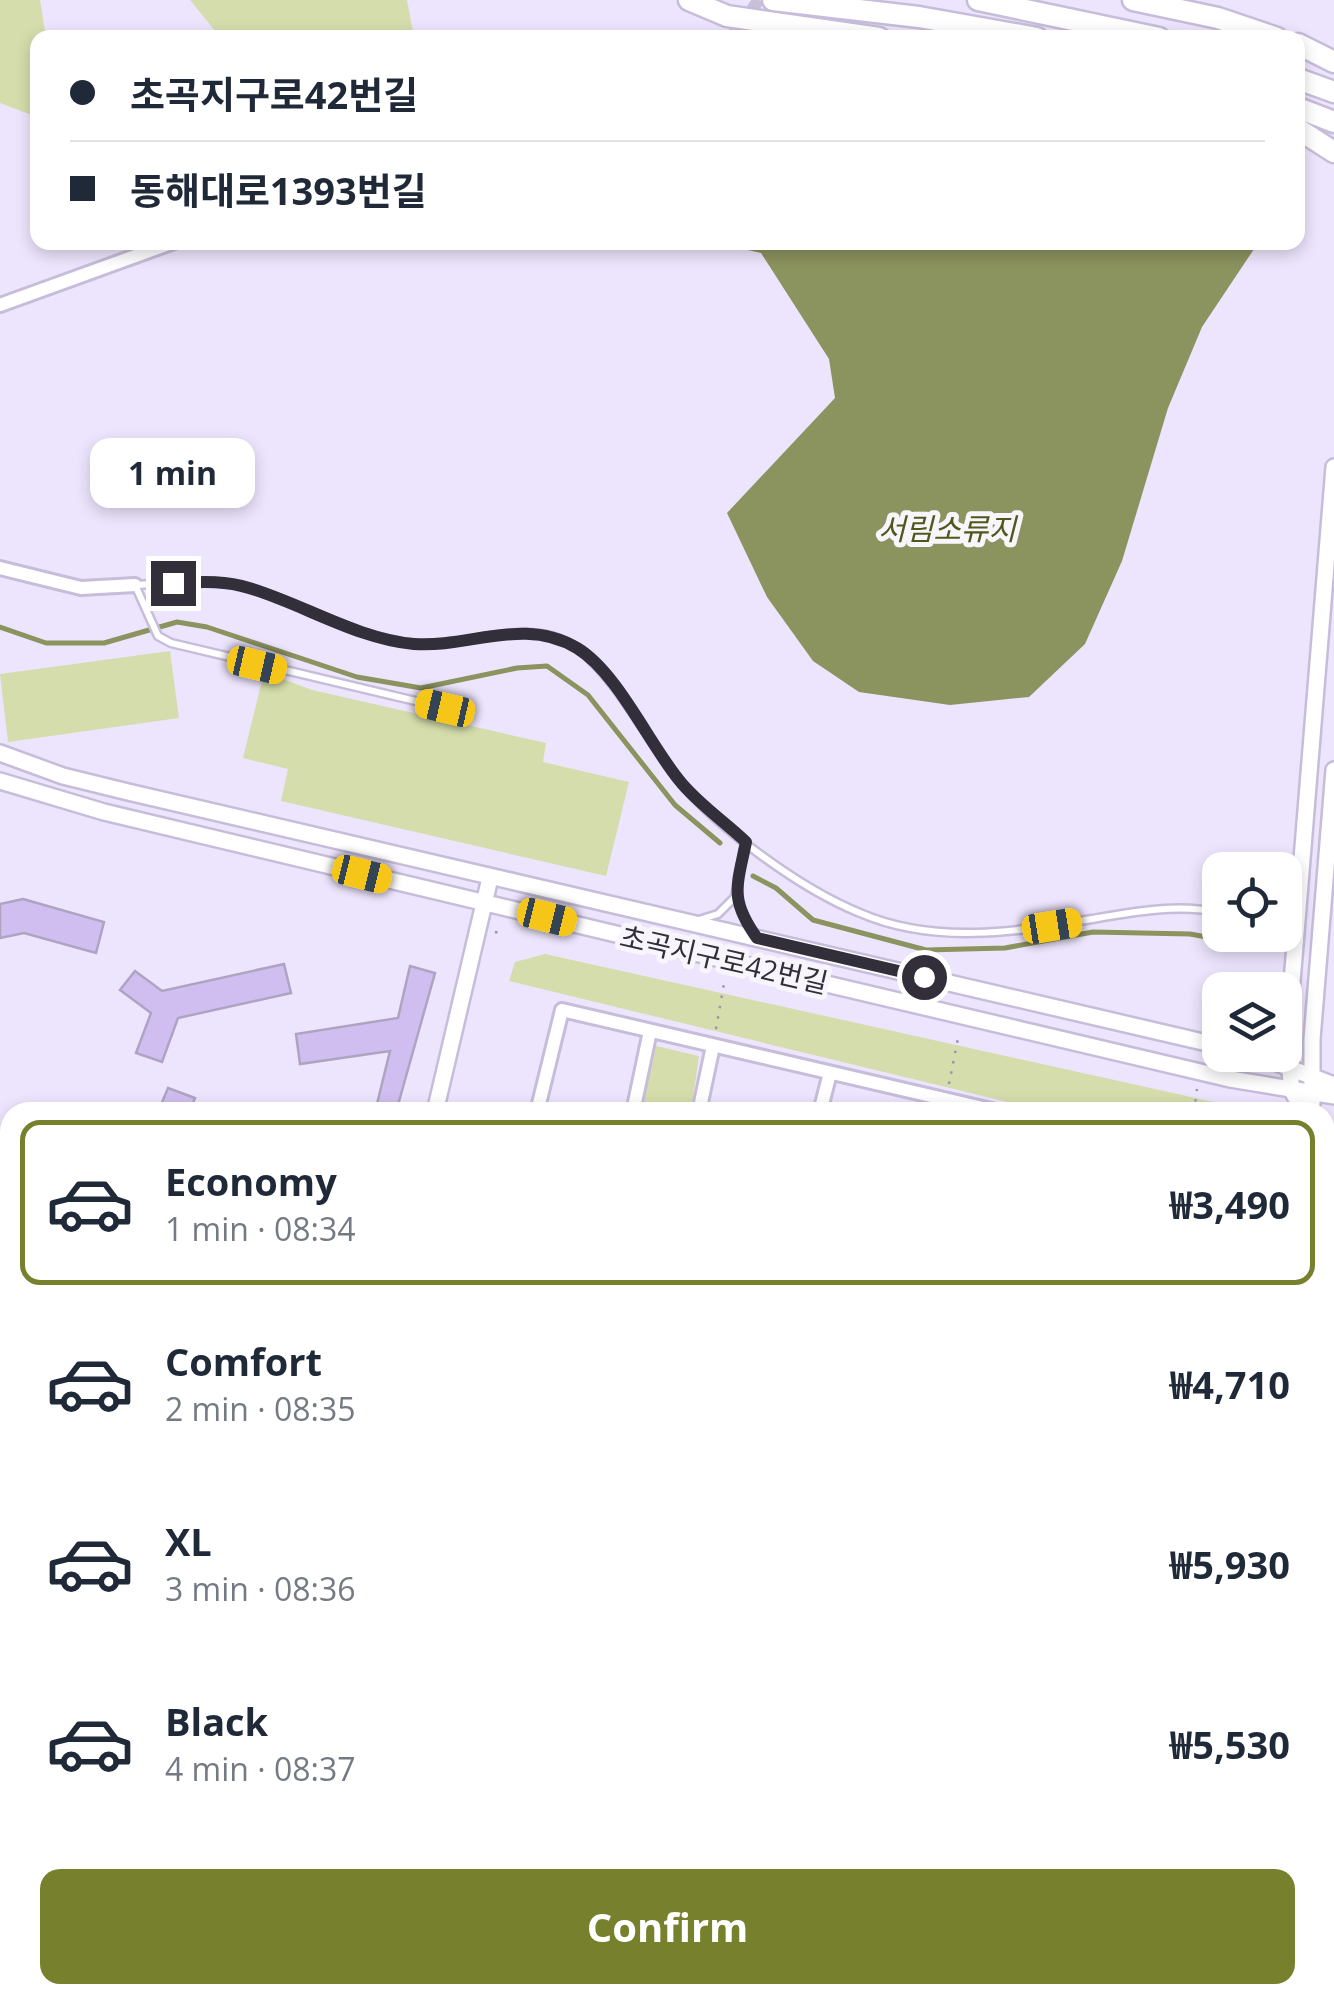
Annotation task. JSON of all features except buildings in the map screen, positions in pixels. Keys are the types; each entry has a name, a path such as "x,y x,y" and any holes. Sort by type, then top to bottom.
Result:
{"main road":[{"path":"689,0 727,16 824,30"},
{"path":"773,0 920,17 992,30"},
{"path":"978,0 1121,30"},
{"path":"1133,0 1218,18 1253,30"},
{"path":"1305,48 1334,62"},
{"path":"1305,81 1334,92"},
{"path":"1305,111 1334,122"},
{"path":"1305,133 1334,152"}],"street":[{"path":"0,305 152,250"},
{"path":"1293,972 1334,467"},
{"path":"0,568 80,588 136,585"},
{"name":"초곡지구로42번길","path":"0,753 62,776 1202,1042"},
{"path":"1311,1102 1334,770"},
{"name":"초곡지구로42번길","path":"0,781 104,812 728,962 1200,1071 1334,1096"},
{"path":"437,1102 490,878"},
{"path":"539,1102 562,1010 830,1073 930,1102"},
{"path":"1142,1058 1148,1029"},
{"path":"635,1102 650,1031"},
{"path":"701,1102 713,1046"},
{"path":"1302,1070 1334,1085"},
{"path":"1290,1072 1292,1091 1300,1102"},
{"path":"823,1102 830,1073"}],"lane":[{"path":"445,708 257,665 158,636 136,585 211,582 246,587 410,644 447,644 494,634 544,632 579,649 601,669 681,783 746,842 804,887 864,915 928,931 965,935 1134,912 1202,913"},
{"path":"691,923 718,914 734,897 746,842"},
{"path":"734,897 740,914 757,938"}],"path":[{"path":"713,1046 728,962"},
{"path":"945,1102 962,1016"},
{"path":"1195,1102 1200,1071"}],"shaded area":[{"path":"0,0 40,0 45,30 30,30 30,114 0,103"},
{"path":"190,0 407,0 413,30 214,30"},
{"path":"170,651 179,718 8,742 0,674"},
{"path":"264,672 312,690 546,743 543,762 629,782 606,876 281,801 288,769 243,758"},
{"path":"545,954 1214,1102 1008,1102 509,981 515,962"},
{"path":"652,1045 699,1056 692,1102 642,1102"}],"water":[{"name":"서림소류지","path":"748,250 1253,250 1202,327 1168,408 1122,561 1085,644 1029,697 950,705 859,692 813,661 767,597 727,513 835,398 829,359 761,253"}],"waterway":[{"path":"0,627 46,643 104,643 177,622 207,627 357,677 421,688 517,668 547,666 588,695 675,805 720,843"},
{"path":"753,876 776,888 813,920 926,950 1005,948 1093,932 1202,936"}],"tunnel":[{"path":"736,30 759,0"}],"route":[{"path":"173,583 211,582 246,587 410,644 447,644 494,634 544,632 579,649 601,669 681,783 746,842 734,897 740,914 757,938 924,977"}]}
